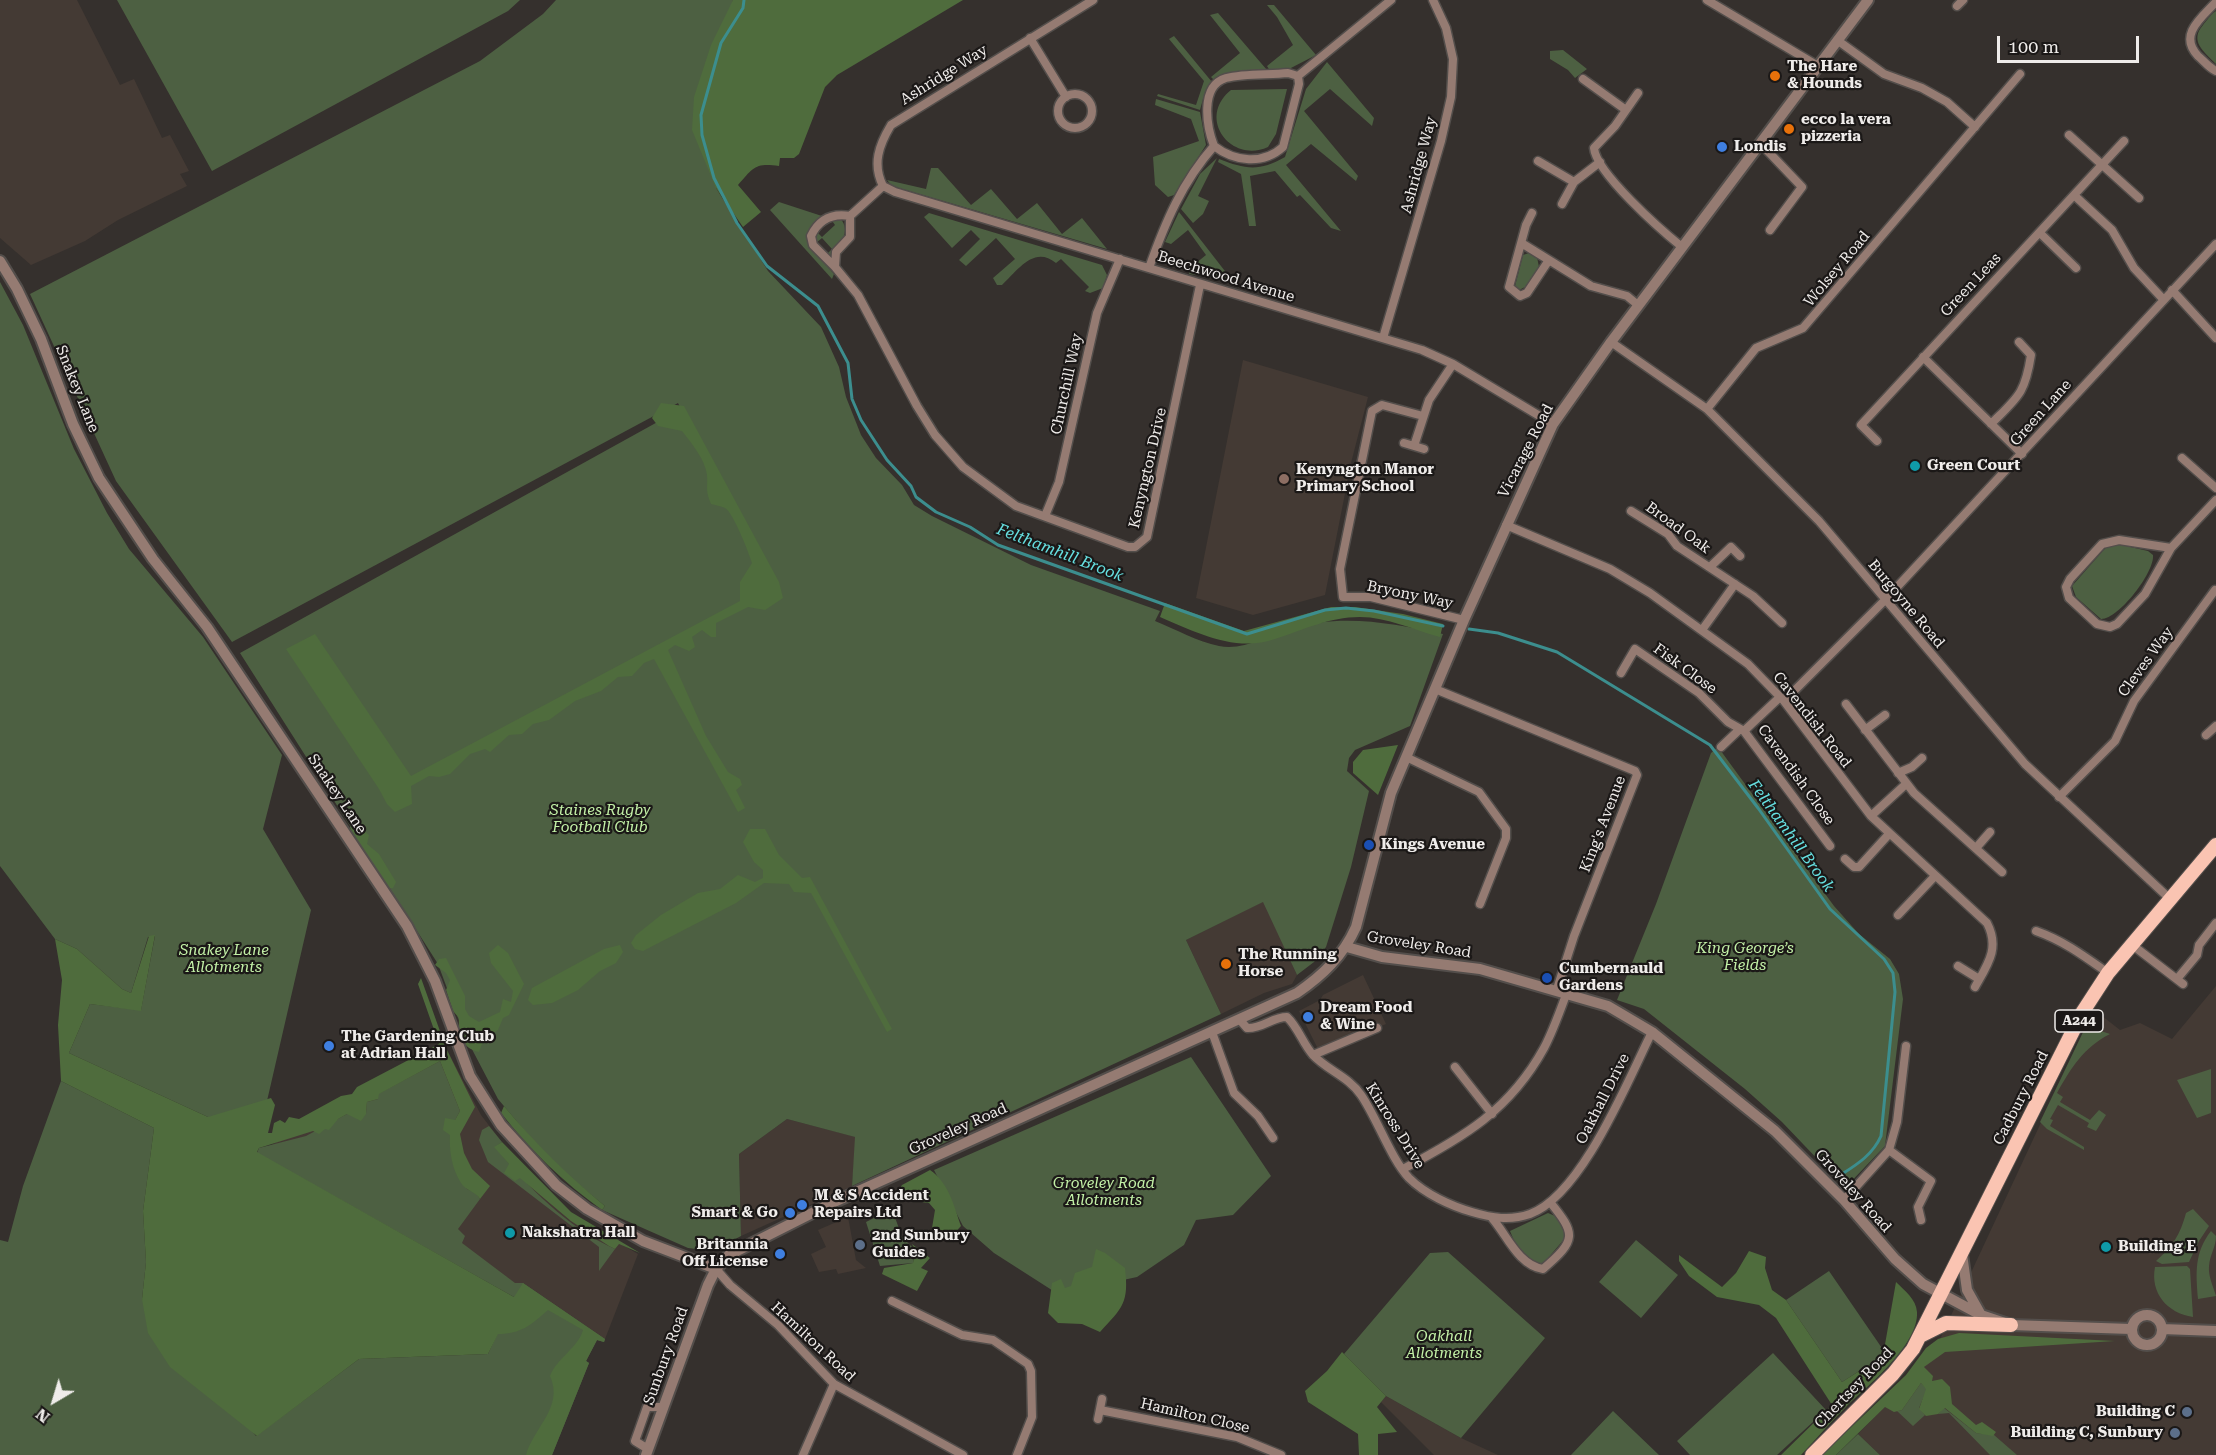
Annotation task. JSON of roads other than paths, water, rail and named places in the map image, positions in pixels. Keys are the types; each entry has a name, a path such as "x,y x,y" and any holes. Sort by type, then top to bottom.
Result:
{"main road":[{"name":"Cadbury Road","path":"1940,1294 2082,1013 2131,944 2216,844"},
{"name":"Chertsey Road","path":"1812,1455 1893,1374 1922,1335 1940,1294"},
{"path":"1922,1335 1946,1323 2012,1325"}],"street":[{"name":"Ashridge Way","path":"882,183 876,166 883,140 891,125 1093,0"},
{"path":"1298,76 1391,0"},
{"name":"Ashridge Way","path":"1383,338 1441,141 1451,97 1453,59 1446,28 1432,0"},
{"path":"1707,0 1818,66"},
{"name":"Vicarage Road","path":"1347,947 1356,927 1391,793 1464,620 1553,424 1638,305 1868,0"},
{"path":"2216,2 2192,27 2189,38 2193,50 2216,71"},
{"path":"1030,38 1066,97"},
{"path":"1837,40 1884,74 1922,88 1947,102 1975,127"},
{"path":"1214,147 1207,117 1209,99 1215,87 1224,78 1288,73 1298,76"},
{"name":"Wolsey Road","path":"1707,409 1756,348 1803,328 2020,74"},
{"path":"1214,147 1251,161 1275,154 1283,147 1299,84 1298,76"},
{"path":"1583,79 1626,110"},
{"path":"1638,93 1615,126 1594,148 1599,162 1614,182 1653,224 1682,247"},
{"path":"1079,95 1088,100 1092,111 1085,125 1074,128 1060,120 1058,110 1066,97 1079,95"},
{"path":"2069,135 2139,198"},
{"name":"Green Leas","path":"1877,441 1861,425 2124,141"},
{"path":"1760,143 1802,187 1770,230"},
{"path":"1149,268 1163,230 1185,185 1214,147"},
{"path":"1538,161 1574,182"},
{"path":"1562,204 1574,182 1599,162"},
{"path":"835,267 836,252 850,237 850,216 882,183"},
{"name":"Beechwood Avenue","path":"882,183 895,192 1422,350 1453,364 1553,424"},
{"path":"2074,196 2112,230 2134,268 2163,299"},
{"path":"1532,213 1526,225 1523,244 1509,287 1520,296 1527,292 1549,260"},
{"name":"Kenyngton Drive","path":"850,216 837,214 828,216 814,230 813,245 858,295 935,435 963,466 993,491 1016,506 1128,547 1134,547 1147,537 1200,285"},
{"path":"2040,233 2076,268"},
{"path":"1523,244 1591,286 1627,296 1638,305"},
{"name":"Green Lane","path":"1782,699 1885,600 2216,244"},
{"name":"Churchill Way","path":"1045,516 1059,482 1097,313 1120,259"},
{"name":"Snakey Lane","path":"0,261 17,289 41,339 73,424 99,478 153,559 207,627 407,926 435,981 470,1076 501,1125 556,1185 587,1209 643,1241 716,1269"},
{"path":"2172,290 2216,338"},
{"name":"Burgoyne Road","path":"1611,342 1707,409 1819,521 2025,764 2169,898"},
{"path":"1991,424 2022,393 2027,380 2031,355 2019,342"},
{"path":"1923,357 2022,454"},
{"path":"1414,446 1429,400 1453,364"},
{"name":"Bryony Way","path":"1423,416 1382,405 1372,411 1340,569 1343,597 1371,597 1464,620"},
{"path":"1404,443 1424,449"},
{"path":"2182,458 2216,488"},
{"path":"2170,549 2119,540 2102,544 2070,579 2066,587 2069,598 2097,624 2110,627 2117,624 2145,594 2170,549 2216,500"},
{"name":"Broad Oak","path":"1631,511 1668,534 1677,546 1753,596 1782,623"},
{"name":"Cavendish Road","path":"1506,525 1610,569 1702,630 1748,664 1782,699 1871,816 1987,923 1994,938 1992,957 1977,983 1958,966"},
{"name":"Broad Oak","path":"1710,567 1731,547 1740,556"},
{"path":"1702,630 1735,584"},
{"name":"Cleves Way","path":"2059,797 2115,741 2134,701 2213,596"},
{"name":"Fisk Close","path":"1621,673 1635,649 1699,693 1728,722 1742,730"},
{"name":"King's Avenue","path":"1435,689 1635,771 1637,775 1574,936 1562,991"},
{"name":"Cavendish Close","path":"1782,699 1742,730 1830,846"},
{"path":"1846,704 1906,784 2002,872"},
{"path":"1865,730 1885,714"},
{"path":"2206,735 2216,726 2208,718"},
{"path":"1721,747 1742,730"},
{"path":"1406,757 1479,792 1506,829 1506,838 1480,904"},
{"path":"1898,773 1912,767 1922,758"},
{"path":"1871,816 1906,784"},
{"path":"1976,848 1990,832"},
{"path":"1845,859 1854,867 1859,867 1889,834"},
{"path":"1898,915 1935,876"},
{"path":"2131,944 2180,981 2197,955 2199,945 2216,923"},
{"path":"2036,931 2066,943 2108,974"},
{"name":"Groveley Road","path":"716,1269 738,1249 832,1203 1297,993 1331,966 1347,947 1382,957 1480,969 1608,1006 1652,1032 1775,1131 1844,1200 1894,1259 1917,1280 1940,1294"},
{"path":"1403,1169 1475,1129 1524,1082 1545,1047 1562,991"},
{"name":"Kinross Drive","path":"1240,1020 1247,1028 1255,1028 1278,1017 1287,1017 1313,1055 1361,1094 1403,1169 1423,1189 1447,1202 1482,1215"},
{"path":"1313,1055 1377,1028"},
{"path":"1212,1032 1234,1093 1258,1116 1272,1138"},
{"name":"Oakhall Drive","path":"1482,1215 1509,1219 1532,1214 1550,1202 1592,1151 1652,1032"},
{"path":"1844,1200 1889,1150 1897,1122 1906,1046"},
{"path":"1455,1067 1492,1114"},
{"path":"1889,1150 1931,1181 1918,1207 1921,1220"},
{"path":"1492,1218 1513,1248 1535,1268 1543,1269 1570,1237 1570,1228 1550,1202"},
{"name":"A244","path":"1963,1250 1962,1266 1966,1290 1981,1316"},
{"name":"Hamilton Road","path":"716,1269 730,1285 778,1324 834,1384 963,1455"},
{"name":"Sunbury Road","path":"647,1452 716,1269"},
{"path":"1940,1294 1981,1316 2012,1325 2131,1329"},
{"path":"909,1309 913,1299"},
{"path":"892,1300 962,1335 993,1340 1028,1364 1031,1371 1032,1417 1017,1455"},
{"path":"2147,1314 2159,1321 2162,1329 2157,1341 2146,1345 2136,1340 2131,1329 2136,1318 2147,1314"},
{"path":"2162,1329 2216,1331"},
{"path":"803,1455 834,1384"},
{"name":"Hamilton Close","path":"1102,1399 1099,1414 1237,1437 1281,1455"},
{"path":"647,1452 635,1441 647,1407 664,1407"}],"waterway":[{"name":"Felthamhill Brook","path":"744,0 743,8 721,43 701,115 702,135 714,178 737,223 767,266 818,306 848,363 852,399 861,420 887,460 911,486 916,497 936,512 970,527 998,545 1247,634 1325,610 1346,608 1374,611 1443,626"},
{"name":"Felthamhill Brook","path":"1469,629 1498,633 1557,652 1710,745 1830,909 1884,959 1893,973 1895,992 1881,1136 1869,1153 1842,1174"}],"place":[{"name":"The Hare & Hounds","path":"1775,76"},
{"name":"ecco la vera pizzeria","path":"1789,129"},
{"name":"Londis","path":"1722,147"},
{"name":"Green Court","path":"1915,466"},
{"name":"Kenyngton Manor Primary School","path":"1284,479"},
{"name":"Kings Avenue","path":"1369,845"},
{"name":"The Running Horse","path":"1226,964"},
{"name":"Cumbernauld Gardens","path":"1547,978"},
{"name":"Dream Food & Wine","path":"1308,1017"},
{"name":"The Gardening Club at Adrian Hall","path":"329,1046"},
{"name":"M & S Accident Repairs Ltd","path":"802,1205"},
{"name":"Smart & Go","path":"790,1213"},
{"name":"Nakshatra Hall","path":"510,1233"},
{"name":"2nd Sunbury Guides","path":"860,1245"},
{"name":"Building E","path":"2106,1247"},
{"name":"Britannia Off License","path":"780,1254"},
{"name":"Building C","path":"2187,1412"},
{"name":"Building C, Sunbury","path":"2175,1433"}],"park label":[{"name":"Staines Rugby Football Club","path":"600,820"},
{"name":"King George’s Fields","path":"1745,958"},
{"name":"Snakey Lane Allotments","path":"224,960"},
{"name":"Groveley Road Allotments","path":"1104,1192"},
{"name":"Oakhall Allotments","path":"1444,1346"}]}
